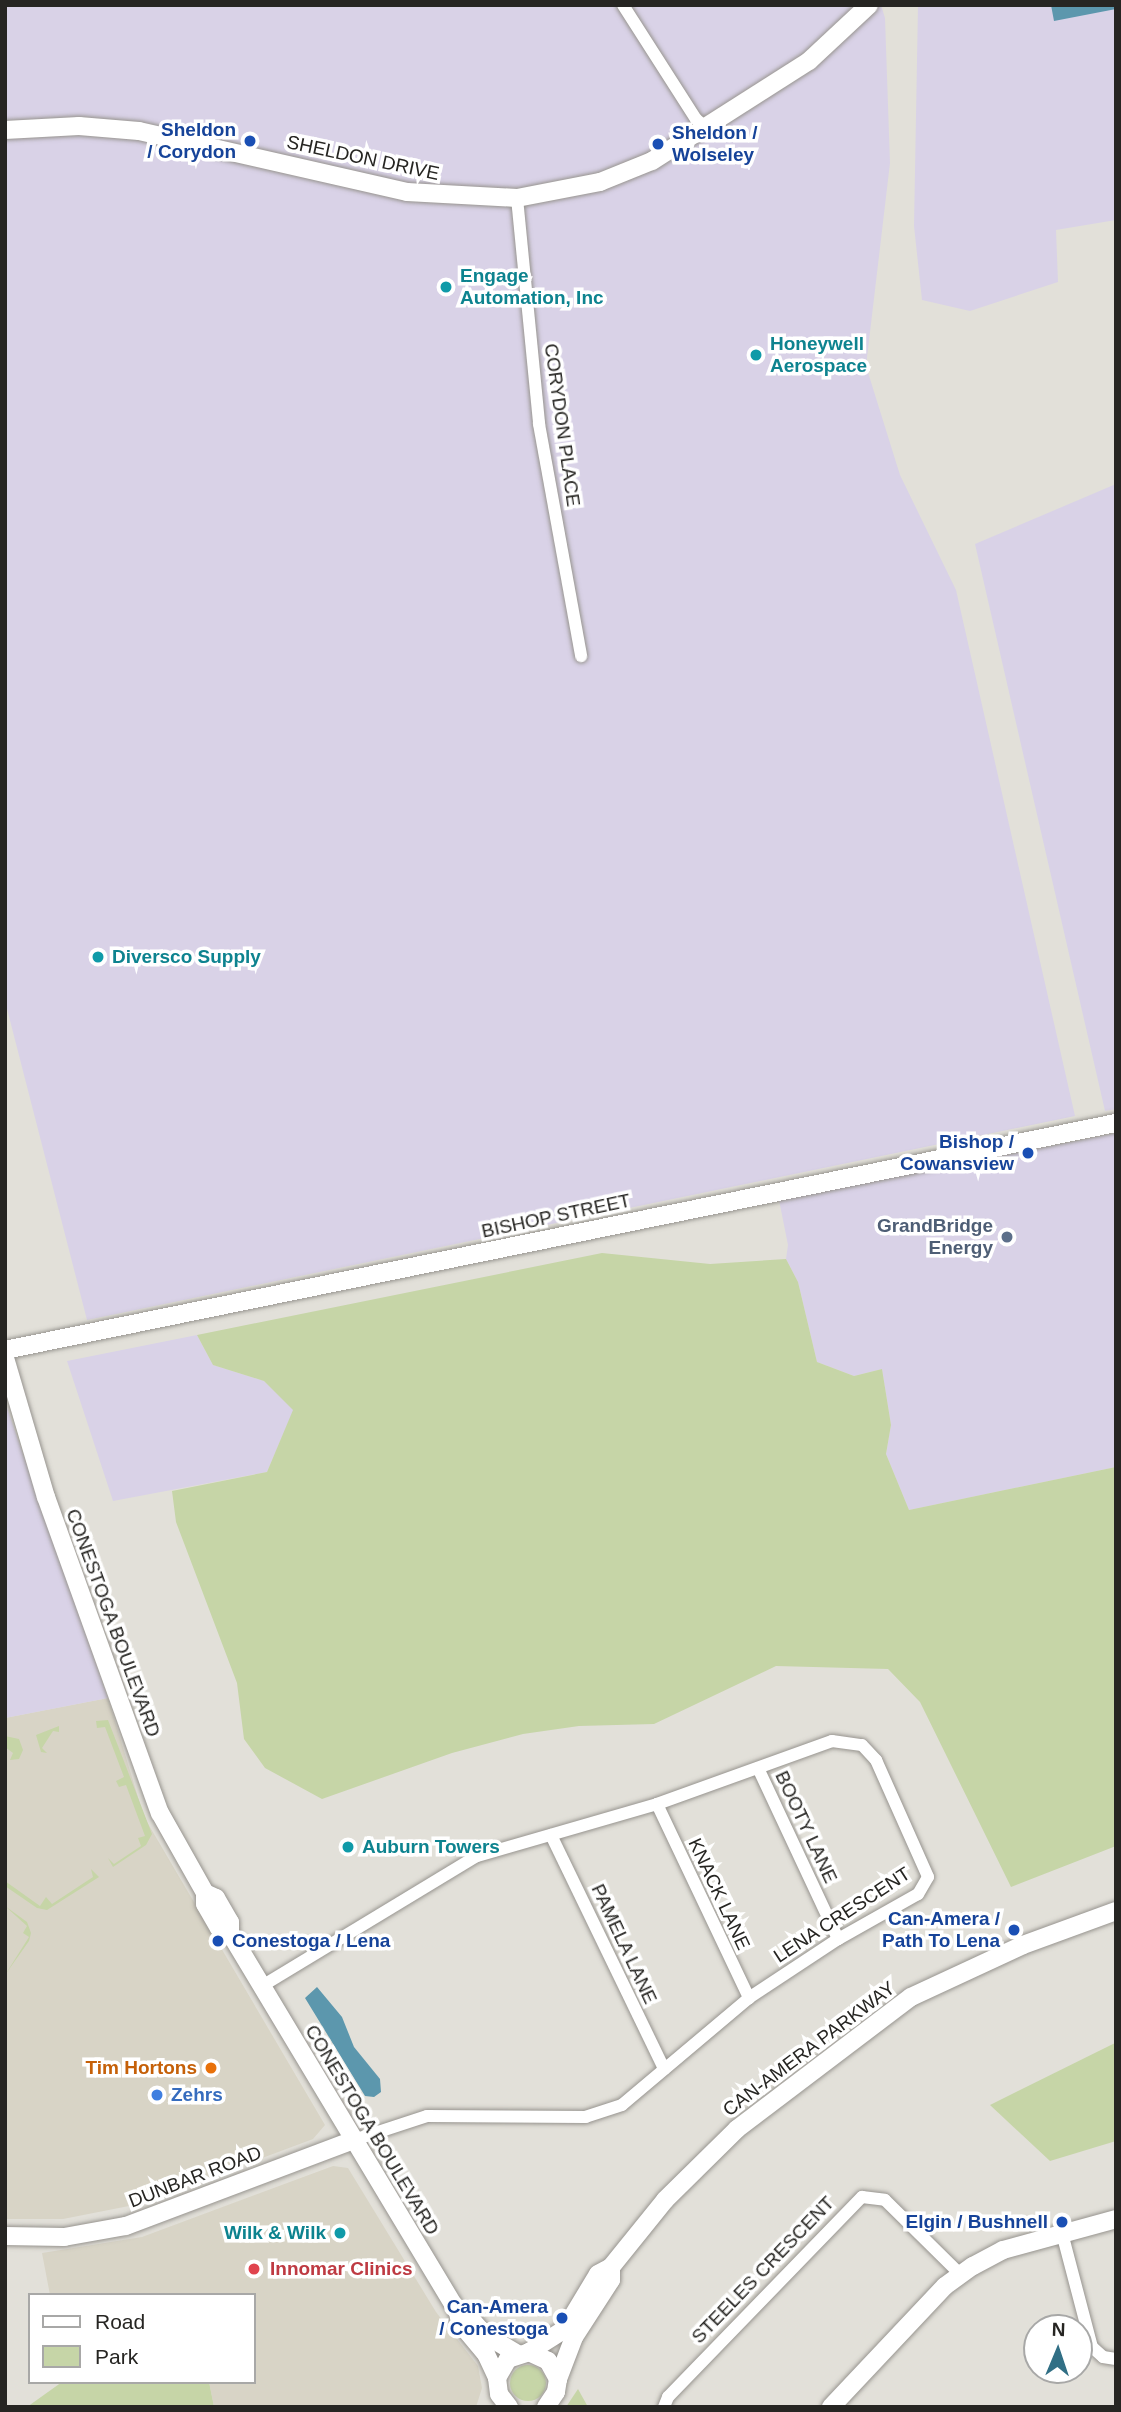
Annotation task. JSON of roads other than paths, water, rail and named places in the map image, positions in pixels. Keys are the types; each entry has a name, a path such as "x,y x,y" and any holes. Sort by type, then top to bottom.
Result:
{"street":[{"path":"623,5 696,119 707,129"},
{"name":"SHELDON DRIVE","path":"5,130 79,126 139,131 407,192 466,199 517,198 571,190 627,172 707,129 809,61 869,5"},
{"name":"CORYDON PLACE","path":"517,198 539,424 581,656"},
{"name":"BISHOP STREET","path":"5,1350 1116,1123"},
{"name":"CONESTOGA BOULEVARD","path":"5,1358 23,1429 119,1706 160,1813 205,1893 205,1904 219,1927 230,1933 458,2312 460,2323 486,2354 509,2407"},
{"name":"LENA CRESCENT","path":"262,1986 477,1856 657,1804 832,1741 862,1745 876,1760 928,1882 918,1894 838,1938 749,1998 622,2105 601,2114 427,2116 354,2140"},
{"name":"BOOTY LANE","path":"758,1768 838,1938"},
{"name":"KNACK LANE","path":"657,1804 749,1998"},
{"name":"PAMELA LANE","path":"551,1835 664,2069"},
{"name":"CAN-AMERA PARKWAY","path":"497,2382 501,2367 523,2353 556,2338 598,2274 611,2267 665,2200 737,2129 911,1997 1023,1945 1116,1911"},
{"name":"DUNBAR ROAD","path":"5,2236 64,2237 126,2225 354,2140"},
{"name":"STEELES CRESCENT","path":"664,2407 668,2397 862,2197 885,2200 960,2274"},
{"path":"831,2407 960,2274 1003,2249 1116,2219"},
{"path":"1062,2233 1092,2347 1103,2357 1116,2359"},
{"name":"CAN-AMERA PARKWAY","path":"546,2407 556,2392 558,2379 574,2337 611,2280 611,2267"},
{"name":"CONESTOGA BOULEVARD","path":"458,2312 523,2353 548,2361 558,2379"},
{"path":"490,2407 497,2382"}],"water":[{"path":"1051,5 1116,5 1116,9 1054,21"},
{"path":"317,1987 342,2017 354,2047 380,2079 381,2092 374,2097 365,2096 305,1998"}],"place":[{"name":"Sheldon / Corydon","path":"250,141"},
{"name":"Sheldon / Wolseley","path":"658,144"},
{"name":"Engage Automation, Inc","path":"446,287"},
{"name":"Honeywell Aerospace","path":"756,355"},
{"name":"Diversco Supply","path":"98,957"},
{"name":"Bishop / Cowansview","path":"1028,1153"},
{"name":"GrandBridge Energy","path":"1007,1237"},
{"name":"Auburn Towers","path":"348,1847"},
{"name":"Can-Amera / Path To Lena","path":"1014,1930"},
{"name":"Conestoga / Lena","path":"218,1941"},
{"name":"Tim Hortons","path":"211,2068"},
{"name":"Zehrs","path":"157,2095"},
{"name":"Elgin / Bushnell","path":"1062,2222"},
{"name":"Wilk & Wilk","path":"340,2233"},
{"name":"Innomar Clinics","path":"254,2269"},
{"name":"Can-Amera / Conestoga","path":"562,2318"}]}
